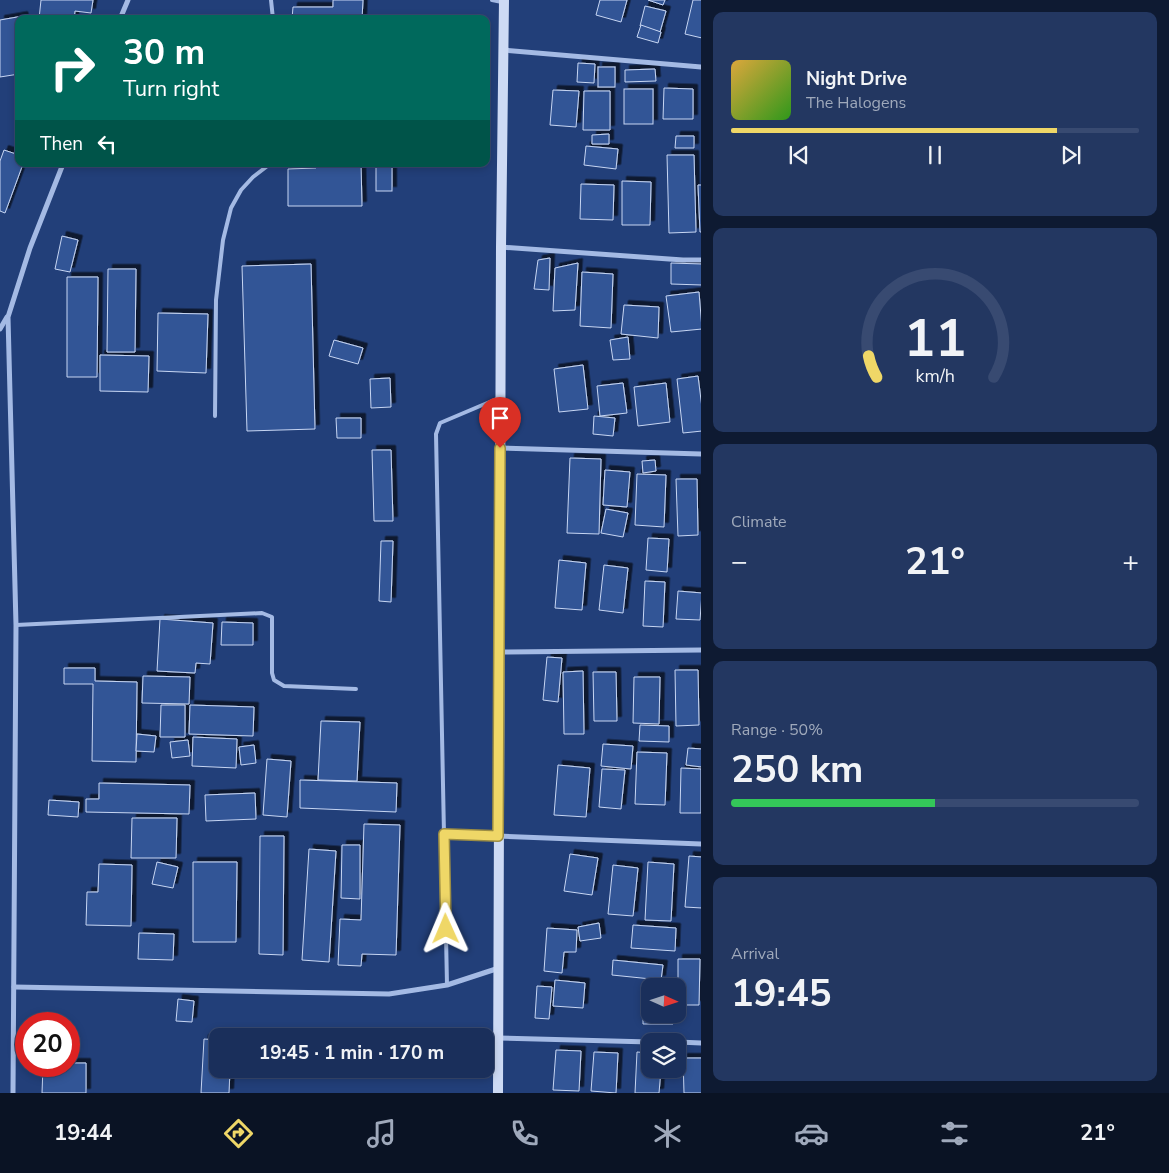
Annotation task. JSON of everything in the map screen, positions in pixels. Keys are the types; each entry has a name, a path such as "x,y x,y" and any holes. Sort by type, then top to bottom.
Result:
{"main road":[{"path":"498,1093 501,247 504,1"}],"street":[{"path":"122,15 128,0"},
{"path":"503,50 701,67"},
{"path":"0,330 8,317 30,248 62,167"},
{"path":"501,247 701,260"},
{"path":"8,317 16,624 13,1093"},
{"path":"500,448 701,454"},
{"path":"499,652 701,650"},
{"path":"498,836 701,844"},
{"path":"14,987 389,994 447,985 499,968"},
{"path":"498,1038 641,1042"},
{"path":"686,1042 701,1042"}],"lane":[{"path":"271,0 273,15"},
{"path":"492,0 504,1"},
{"path":"215,416 216,300 227,224 231,208 241,190 266,167"},
{"path":"447,985 436,434 440,424 501,397"},
{"path":"16,624 262,613 272,616 272,673 274,680 284,686 356,689"},
{"path":"444,834 498,836"}],"building":[{"path":"41,0 93,0 91,13 75,11 74,15 39,15"},
{"path":"333,0 363,0 362,15 292,15 293,7 333,7"},
{"path":"600,0 627,0 621,22 596,15"},
{"path":"648,0 665,0 663,5"},
{"path":"693,0 701,0 701,38 685,34"},
{"path":"645,6 666,11 660,32 640,26"},
{"path":"15,17 15,75 0,77 0,20"},
{"path":"641,25 661,32 658,43 637,37"},
{"path":"578,63 595,64 594,83 577,82"},
{"path":"598,67 615,67 615,87 598,87"},
{"path":"655,69 656,81 625,82 625,70"},
{"path":"664,88 693,89 693,119 663,119"},
{"path":"624,89 653,89 653,124 624,124"},
{"path":"553,90 579,91 576,127 550,125"},
{"path":"584,91 610,91 610,130 583,130"},
{"path":"609,134 609,144 592,144 592,135"},
{"path":"676,136 694,136 694,148 675,148"},
{"path":"586,146 618,149 616,169 584,165"},
{"path":"4,150 15,154 15,167 22,167 5,213 0,211 0,161"},
{"path":"667,155 694,155 696,232 669,233"},
{"path":"361,167 362,206 288,206 288,169"},
{"path":"376,167 392,167 392,191 376,191"},
{"path":"622,181 651,182 650,225 622,225"},
{"path":"581,184 614,185 613,220 580,219"},
{"path":"698,185 701,185 700,232"},
{"path":"62,236 78,240 70,272 55,269"},
{"path":"550,258 549,290 534,289 538,260"},
{"path":"578,263 575,310 553,311 555,268"},
{"path":"671,263 701,264 701,285 671,284"},
{"path":"311,264 315,429 247,431 242,266"},
{"path":"108,269 136,269 135,352 107,352"},
{"path":"582,272 613,274 611,328 580,326"},
{"path":"67,277 98,277 97,377 67,377"},
{"path":"699,292 701,329 671,332 666,296"},
{"path":"624,305 659,307 658,338 621,334"},
{"path":"158,313 208,314 206,373 157,371"},
{"path":"628,337 630,359 613,360 610,340"},
{"path":"334,340 363,348 358,364 329,356"},
{"path":"100,355 149,356 148,392 100,391"},
{"path":"583,365 588,409 559,412 554,369"},
{"path":"698,376 701,400 701,431 683,433 677,379"},
{"path":"390,378 391,407 371,408 370,379"},
{"path":"623,383 627,413 600,416 597,386"},
{"path":"666,383 670,422 638,426 634,387"},
{"path":"594,416 615,418 613,436 593,434"},
{"path":"336,418 361,418 361,438 337,438"},
{"path":"372,450 391,450 393,521 374,521"},
{"path":"570,458 601,459 599,534 567,533"},
{"path":"655,460 656,471 643,473 642,461"},
{"path":"605,470 630,472 627,507 603,505"},
{"path":"637,474 666,475 664,527 635,525"},
{"path":"676,479 697,479 698,535 678,536"},
{"path":"606,509 628,513 623,537 601,533"},
{"path":"648,538 669,539 667,572 646,570"},
{"path":"381,541 393,541 391,602 379,601"},
{"path":"559,560 586,563 582,610 555,608"},
{"path":"604,565 628,568 623,613 599,610"},
{"path":"645,581 665,582 663,627 643,626"},
{"path":"678,591 701,593 700,620 676,619"},
{"path":"160,619 213,623 210,664 196,663 195,673 157,671"},
{"path":"222,622 253,623 253,645 221,645"},
{"path":"547,657 562,658 558,702 543,700"},
{"path":"64,668 95,668 95,681 137,682 136,762 92,761 93,684 64,684"},
{"path":"675,670 698,670 699,725 676,726"},
{"path":"583,671 584,734 564,734 563,672"},
{"path":"593,672 616,672 617,721 594,721"},
{"path":"143,676 190,677 189,704 142,703"},
{"path":"634,677 660,677 659,724 633,723"},
{"path":"161,705 185,705 185,737 160,737"},
{"path":"190,705 254,707 253,736 189,734"},
{"path":"321,721 360,722 357,781 318,780"},
{"path":"640,725 669,726 669,742 639,741"},
{"path":"137,734 156,736 154,752 136,751"},
{"path":"193,737 237,739 236,768 192,766"},
{"path":"188,740 190,756 172,758 170,742"},
{"path":"603,744 633,746 631,769 601,766"},
{"path":"254,745 256,763 241,765 239,747"},
{"path":"688,748 701,749 701,767 686,765"},
{"path":"637,752 667,753 665,805 635,804"},
{"path":"267,759 291,761 287,817 263,815"},
{"path":"558,765 590,768 586,817 554,815"},
{"path":"681,768 701,769 701,813 680,813"},
{"path":"602,769 625,770 621,809 599,807"},
{"path":"300,780 397,783 396,812 300,808"},
{"path":"99,783 190,785 189,814 86,812 86,799 99,799"},
{"path":"255,793 256,819 206,821 205,795"},
{"path":"49,800 79,802 78,817 48,815"},
{"path":"132,818 177,818 176,858 131,858"},
{"path":"364,824 400,825 396,955 362,954 361,966 338,965 340,919 361,920"},
{"path":"260,836 284,836 283,955 259,954"},
{"path":"342,845 360,845 360,899 341,898"},
{"path":"309,849 336,851 329,962 302,960"},
{"path":"570,854 598,858 592,895 564,891"},
{"path":"689,856 701,857 701,908 685,907"},
{"path":"157,862 178,867 173,888 152,884"},
{"path":"193,862 237,862 236,942 193,942"},
{"path":"648,862 674,864 671,921 645,920"},
{"path":"99,864 132,865 131,926 86,925 87,892 98,892"},
{"path":"613,865 638,868 633,916 608,914"},
{"path":"599,923 601,938 580,941 578,927"},
{"path":"633,925 676,928 675,951 631,948"},
{"path":"547,928 577,930 576,952 564,952 562,973 544,971"},
{"path":"139,933 174,934 173,960 138,959"},
{"path":"678,959 700,959 699,1005 686,1005 686,978 678,978"},
{"path":"613,960 663,965 661,978 612,975"},
{"path":"555,980 585,983 583,1008 553,1006"},
{"path":"537,986 552,987 549,1019 535,1018"},
{"path":"178,999 194,1001 192,1022 176,1021"},
{"path":"643,1023 673,1023 673,1024"},
{"path":"204,1039 209,1039 209,1078 230,1078 229,1093 201,1093"},
{"path":"556,1050 581,1051 579,1091 553,1090"},
{"path":"594,1052 618,1053 616,1093 591,1091"},
{"path":"637,1052 641,1052 641,1078 660,1078 659,1093 635,1093"},
{"path":"686,1058 701,1058 701,1093 684,1093"},
{"path":"80,1063 86,1063 86,1093 42,1093 43,1077 80,1077"}],"route":[{"path":"446,929 444,834 498,836 500,448"}]}
